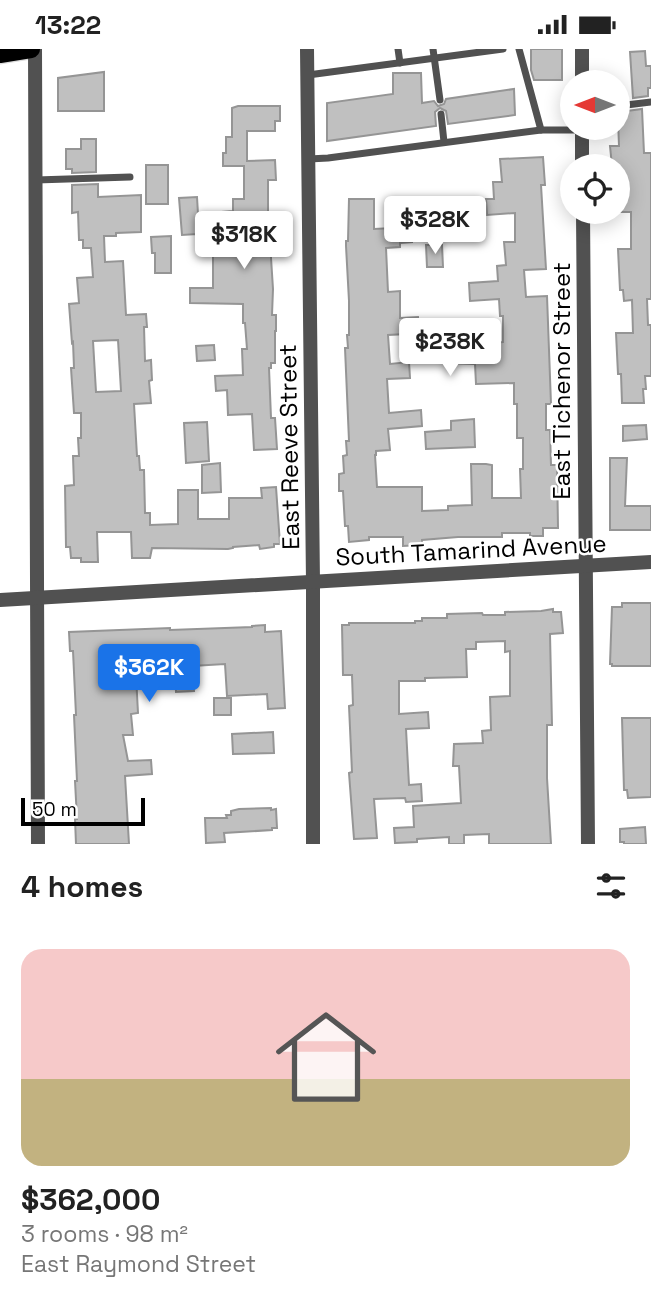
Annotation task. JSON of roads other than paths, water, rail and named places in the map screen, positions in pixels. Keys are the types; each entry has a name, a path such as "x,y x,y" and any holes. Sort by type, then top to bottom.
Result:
{"main road":[{"path":"0,54 33,49"}],"street":[{"path":"33,49 36,180 38,844"},
{"name":"East Reeve Street","path":"307,49 313,844"},
{"path":"582,49 582,70"},
{"name":"East Tichenor Street","path":"583,224 588,844"},
{"name":"South Tamarind Avenue","path":"0,600 651,562"}],"lane":[{"path":"398,49 400,63"},
{"path":"433,49 440,100"},
{"path":"308,75 503,49"},
{"path":"519,49 541,129"},
{"path":"630,105 651,102"},
{"path":"441,114 444,142"},
{"path":"309,159 541,129 560,129"},
{"path":"36,180 130,177"}]}
